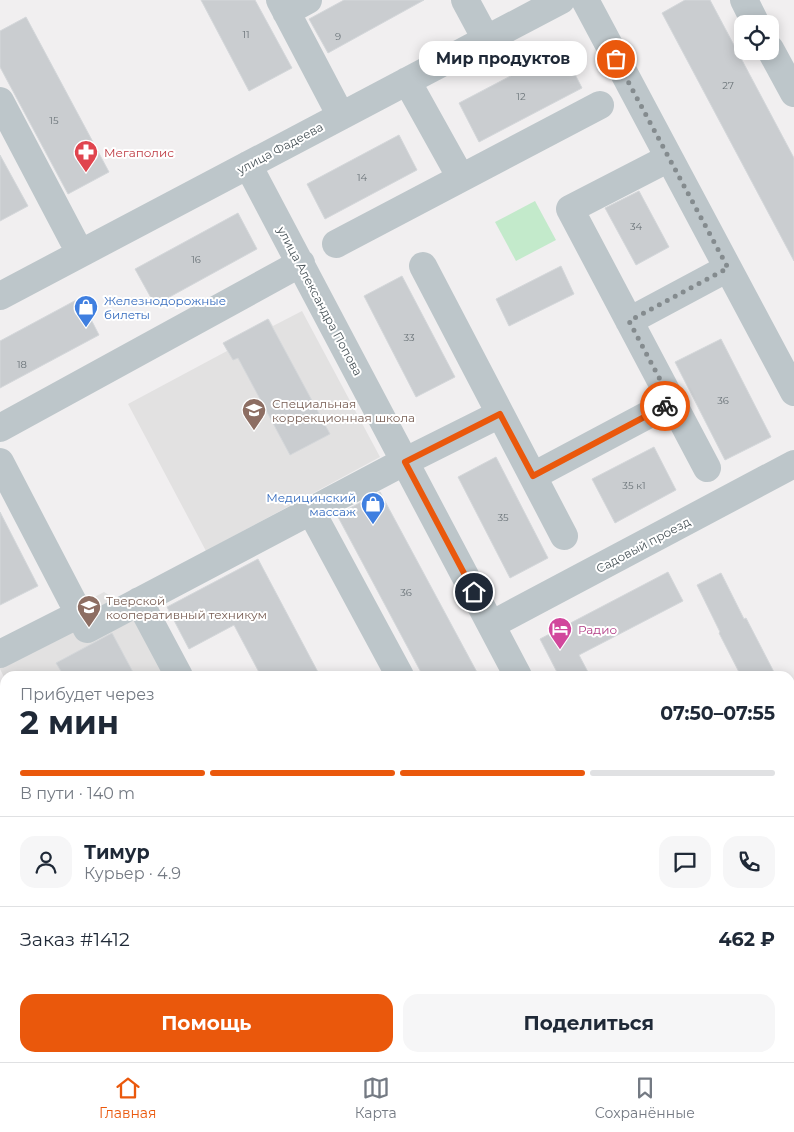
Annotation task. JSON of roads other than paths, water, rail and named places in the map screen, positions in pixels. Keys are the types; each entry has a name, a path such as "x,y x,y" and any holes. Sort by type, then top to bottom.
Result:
{"street":[{"path":"465,0 486,39"},
{"name":"улица Фадеева","path":"0,296 561,0"},
{"path":"585,0 794,392"},
{"path":"744,0 752,15"},
{"path":"291,4 341,116"},
{"path":"776,60 794,93"},
{"path":"407,81 461,178"},
{"path":"0,101 8,135 80,253"},
{"path":"336,244 600,105"},
{"path":"669,158 570,209 707,468"},
{"name":"улица Александра Попова","path":"248,165 515,671"},
{"path":"0,428 301,263"},
{"path":"423,266 564,536"},
{"path":"629,321 728,268"},
{"path":"533,476 672,402"},
{"path":"0,462 87,629 500,414"},
{"name":"Садовый проезд","path":"491,625 794,464"},
{"path":"311,511 397,671"},
{"path":"139,601 177,671"},
{"path":"0,654 79,614"}],"place":[{"name":"Мир продуктов","path":"616,59"},
{"name":"Мегаполис","path":"86,173"},
{"name":"Железнодорожные билеты","path":"86,328"},
{"name":"Специальная коррекционная школа","path":"254,431"},
{"name":"Медицинский массаж","path":"373,525"},
{"name":"Тверской кооперативный техникум","path":"89,628"},
{"name":"Радио","path":"560,650"}]}
